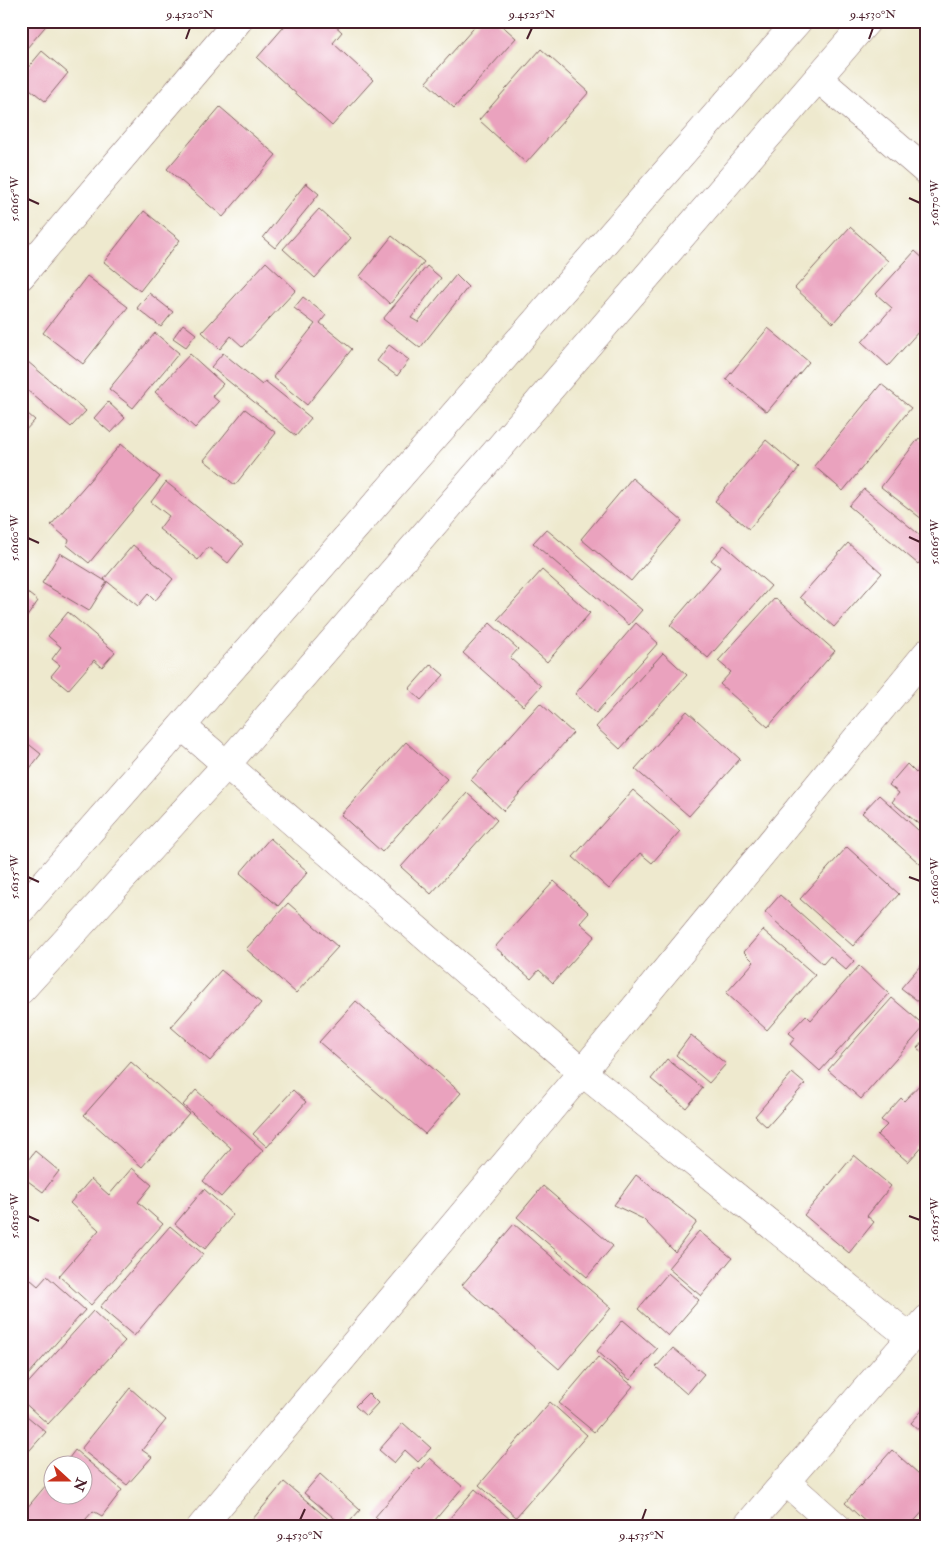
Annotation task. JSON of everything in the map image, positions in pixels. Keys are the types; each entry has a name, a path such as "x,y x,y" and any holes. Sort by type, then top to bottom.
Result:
{"street":[{"path":"21,276 238,21"},
{"path":"21,910 183,727 798,21"},
{"path":"21,990 227,764 867,21"},
{"path":"819,79 927,172"},
{"path":"201,1527 582,1072 927,653"},
{"path":"183,727 582,1072 919,1328 746,1527"},
{"path":"785,1481 837,1527"}],"building":[{"path":"21,21 50,21 27,48 21,44"},
{"path":"289,21 330,21 342,32 333,43 373,80 332,126 257,58"},
{"path":"480,21 497,21 516,38 454,108 426,82"},
{"path":"541,49 589,92 526,163 479,120"},
{"path":"42,51 68,73 45,101 21,82 21,76"},
{"path":"220,107 276,155 223,217 167,169"},
{"path":"306,183 319,194 275,248 263,238"},
{"path":"319,209 351,238 315,278 283,249"},
{"path":"144,211 180,240 140,291 104,262"},
{"path":"850,227 888,261 833,323 795,288"},
{"path":"392,236 424,262 390,304 360,276"},
{"path":"915,251 927,262 927,322 888,366 862,342 892,308 876,294"},
{"path":"266,262 296,290 243,347 231,336 220,349 202,332"},
{"path":"427,266 441,278 411,318 418,322 456,275 468,287 420,348 383,319"},
{"path":"87,276 128,307 83,364 43,333"},
{"path":"149,293 173,312 161,327 137,308"},
{"path":"303,297 326,315 320,323 352,349 307,405 273,377 315,324 294,308"},
{"path":"183,324 196,334 186,347 173,338"},
{"path":"768,328 809,362 767,412 726,379"},
{"path":"155,333 179,353 133,408 109,389"},
{"path":"389,345 409,360 397,376 377,361"},
{"path":"223,353 262,385 265,381 311,418 296,436 211,367"},
{"path":"190,354 223,384 212,396 219,402 195,428 155,392"},
{"path":"21,356 86,411 71,427 21,385"},
{"path":"881,384 911,408 843,491 814,466"},
{"path":"108,402 125,418 111,433 94,418"},
{"path":"21,408 35,420 21,435"},
{"path":"245,409 276,433 235,485 204,460"},
{"path":"919,438 925,443 927,442 927,523 881,487"},
{"path":"766,440 799,468 749,529 715,501"},
{"path":"121,444 160,477 89,563 67,545 69,540 51,525"},
{"path":"632,478 682,521 631,581 581,539"},
{"path":"166,482 243,544 228,563 208,547 198,560 159,529 169,516 151,502"},
{"path":"864,489 927,541 927,554 918,564 849,506"},
{"path":"546,529 642,610 629,625 533,543"},
{"path":"848,543 882,573 834,627 800,597"},
{"path":"133,545 173,579 155,601 148,594 138,606 104,579"},
{"path":"724,545 771,586 708,658 670,625 720,567 711,560"},
{"path":"60,553 107,582 89,611 42,583"},
{"path":"542,570 590,613 547,662 498,619"},
{"path":"21,588 38,601 26,618 21,615"},
{"path":"775,598 835,651 768,727 720,684 731,672 718,661"},
{"path":"68,612 115,652 102,667 94,660 68,690 51,676 60,665 52,659 61,647 48,636"},
{"path":"490,623 518,649 510,658 541,686 523,706 463,653"},
{"path":"636,623 658,643 596,713 575,694"},
{"path":"663,653 687,675 620,749 596,727"},
{"path":"431,664 444,675 421,700 409,689"},
{"path":"540,703 573,733 504,811 471,780"},
{"path":"687,711 740,759 689,816 635,769"},
{"path":"21,738 41,754 21,780"},
{"path":"406,742 447,779 382,852 341,815"},
{"path":"927,761 927,831 892,802 899,793 889,785 907,764 916,773"},
{"path":"633,790 680,831 652,863 640,853 609,889 573,857"},
{"path":"467,793 497,820 431,894 401,867"},
{"path":"879,795 927,838 927,870 862,813"},
{"path":"270,838 308,872 278,906 240,873"},
{"path":"847,847 899,894 853,946 800,899"},
{"path":"554,881 589,913 580,923 595,936 553,983 539,970 531,979 495,947"},
{"path":"780,895 854,961 846,970 830,956 823,964 765,912"},
{"path":"288,903 338,947 296,993 246,949"},
{"path":"763,930 815,975 767,1030 726,993 754,962 744,952"},
{"path":"927,958 927,1008 901,988"},
{"path":"859,966 889,994 820,1071 790,1044 795,1038 789,1033 806,1015 811,1020"},
{"path":"221,970 261,1003 210,1061 171,1027"},
{"path":"892,998 925,1026 861,1099 828,1070"},
{"path":"356,1001 461,1093 425,1134 319,1042"},
{"path":"691,1035 726,1064 709,1083 676,1055"},
{"path":"927,1037 927,1056 917,1048"},
{"path":"667,1059 703,1088 686,1108 651,1079"},
{"path":"131,1062 189,1113 142,1167 84,1115"},
{"path":"792,1073 805,1084 767,1127 755,1116"},
{"path":"927,1077 927,1141 908,1162 877,1135 887,1125 881,1120 901,1098 904,1101"},
{"path":"196,1090 263,1150 221,1197 203,1181 231,1148 183,1105"},
{"path":"293,1090 306,1102 267,1147 253,1134"},
{"path":"35,1151 59,1171 43,1192 21,1176 21,1169"},
{"path":"854,1155 891,1186 867,1216 874,1222 849,1253 804,1215"},
{"path":"132,1168 152,1185 138,1202 163,1224 91,1305 59,1276 99,1230 70,1203 91,1179 109,1195"},
{"path":"636,1175 697,1222 675,1252 643,1219 614,1205"},
{"path":"543,1186 613,1246 587,1277 517,1217"},
{"path":"204,1189 233,1215 205,1249 175,1224"},
{"path":"514,1224 611,1308 559,1369 462,1285"},
{"path":"170,1226 203,1254 134,1336 100,1307"},
{"path":"699,1231 732,1258 701,1296 668,1268"},
{"path":"23,1273 38,1286 47,1276 85,1310 21,1383 21,1275"},
{"path":"668,1273 699,1300 668,1336 638,1309"},
{"path":"93,1311 125,1341 48,1424 21,1400 21,1391"},
{"path":"623,1320 657,1349 630,1380 597,1351"},
{"path":"673,1348 704,1374 687,1394 656,1367"},
{"path":"598,1357 633,1386 594,1432 559,1403"},
{"path":"130,1388 166,1420 142,1450 152,1457 127,1485 81,1449"},
{"path":"368,1393 378,1403 366,1416 355,1406"},
{"path":"550,1402 587,1435 516,1517 479,1485"},
{"path":"927,1405 927,1437 911,1423"},
{"path":"21,1411 46,1432 21,1460"},
{"path":"403,1423 431,1448 418,1462 405,1450 394,1463 379,1450"},
{"path":"75,1450 82,1456 70,1456"},
{"path":"892,1450 927,1481 927,1507 909,1527 871,1527 845,1503"},
{"path":"430,1458 463,1487 429,1527 386,1527 375,1517 418,1467 420,1470"},
{"path":"92,1464 122,1490 102,1516 93,1511 79,1527 21,1527 21,1515 42,1490 42,1506 92,1506"},
{"path":"320,1474 360,1510 345,1527 304,1493"},
{"path":"284,1482 338,1527 260,1527 252,1520"},
{"path":"475,1489 511,1520 505,1527 442,1527"},
{"path":"518,1518 528,1527 510,1527"}]}
